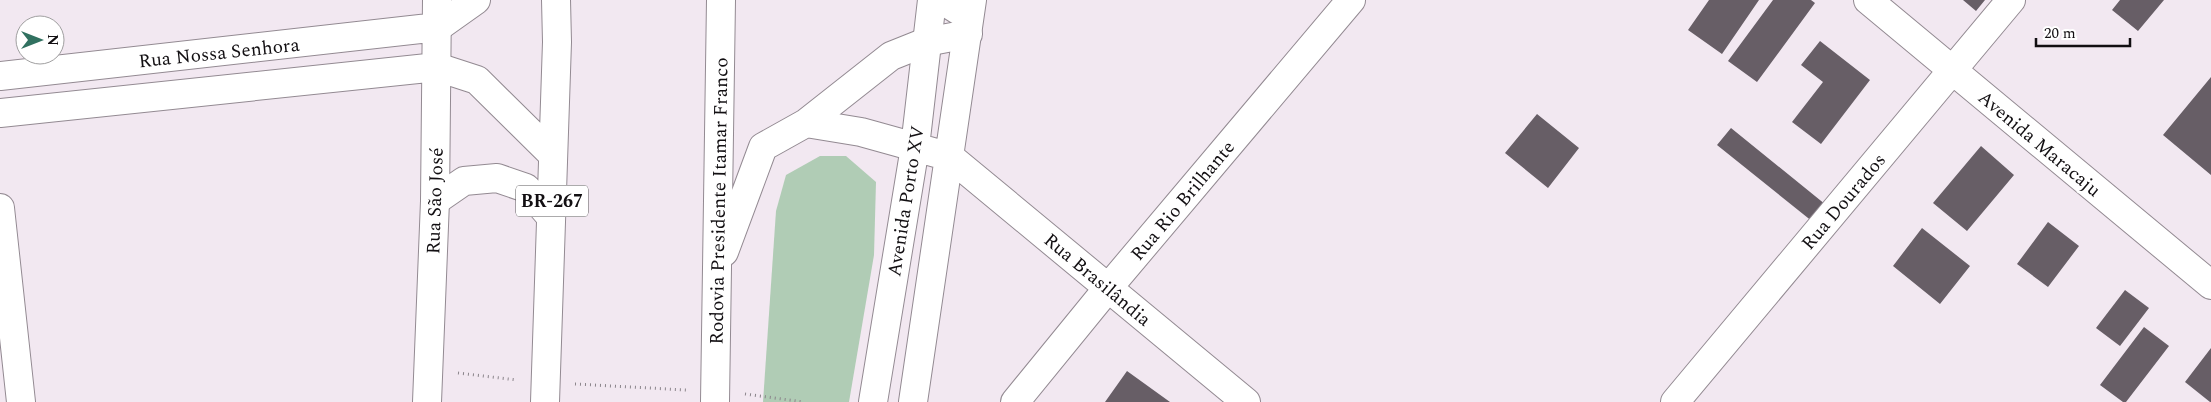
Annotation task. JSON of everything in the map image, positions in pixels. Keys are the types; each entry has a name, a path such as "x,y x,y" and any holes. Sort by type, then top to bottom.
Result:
{"main road":[{"name":"Rua São José","path":"426,402 435,201 437,0"},
{"path":"438,28 476,0"},
{"name":"BR-267","path":"546,393 557,42 556,0"},
{"name":"Rodovia Presidente Itamar Franco","path":"715,396 721,0"},
{"name":"Avenida Porto XV","path":"873,402 914,146 932,0"},
{"path":"716,272 763,147 806,123 891,56 926,42 969,17 942,0"},
{"name":"Rua Rio Brilhante","path":"1015,402 1108,288 1351,0"},
{"name":"Avenida Maracaju","path":"1868,0 2211,285"},
{"name":"Rua Dourados","path":"1675,402 2011,0"},
{"name":"Avenida Porto XV","path":"913,402 969,17"},
{"name":"Rua Nossa Senhora","path":"0,76 438,28"},
{"path":"239,49 242,88"},
{"path":"437,67 476,80 553,155"},
{"name":"Rua Nossa Senhora","path":"0,113 437,67"},
{"path":"806,123 861,132 950,157"},
{"name":"Rua Brasilândia","path":"950,157 1246,402"},
{"path":"435,201 464,181 497,178 526,188 551,217"},
{"path":"0,208 21,402"}],"path":[{"path":"428,370 546,393 715,396 804,402"}],"green space":[{"path":"820,156 846,156 876,182 874,255 849,402 763,402 776,211 786,175"}],"building":[{"path":"1709,0 1759,0 1722,54 1688,30"},
{"path":"1773,0 1811,0 1815,3 1757,82 1728,61"},
{"path":"1963,0 1985,0 1976,11"},
{"path":"2120,0 2164,0 2138,31 2112,10"},
{"path":"1820,41 1870,80 1821,144 1792,122 1823,82 1801,65"},
{"path":"2211,77 2211,175 2163,135"},
{"path":"1537,114 1579,148 1548,188 1505,153"},
{"path":"1731,128 1831,209 1818,226 1717,145"},
{"path":"1981,146 2014,175 1967,231 1933,203"},
{"path":"2048,222 2079,246 2048,287 2017,264"},
{"path":"1922,228 1970,266 1940,304 1893,266"},
{"path":"2125,290 2149,308 2120,346 2096,328"},
{"path":"2144,327 2169,346 2126,402 2123,402 2100,385"},
{"path":"2211,348 2211,402 2210,402 2185,382"},
{"path":"1127,371 1170,402 1105,402"}]}
